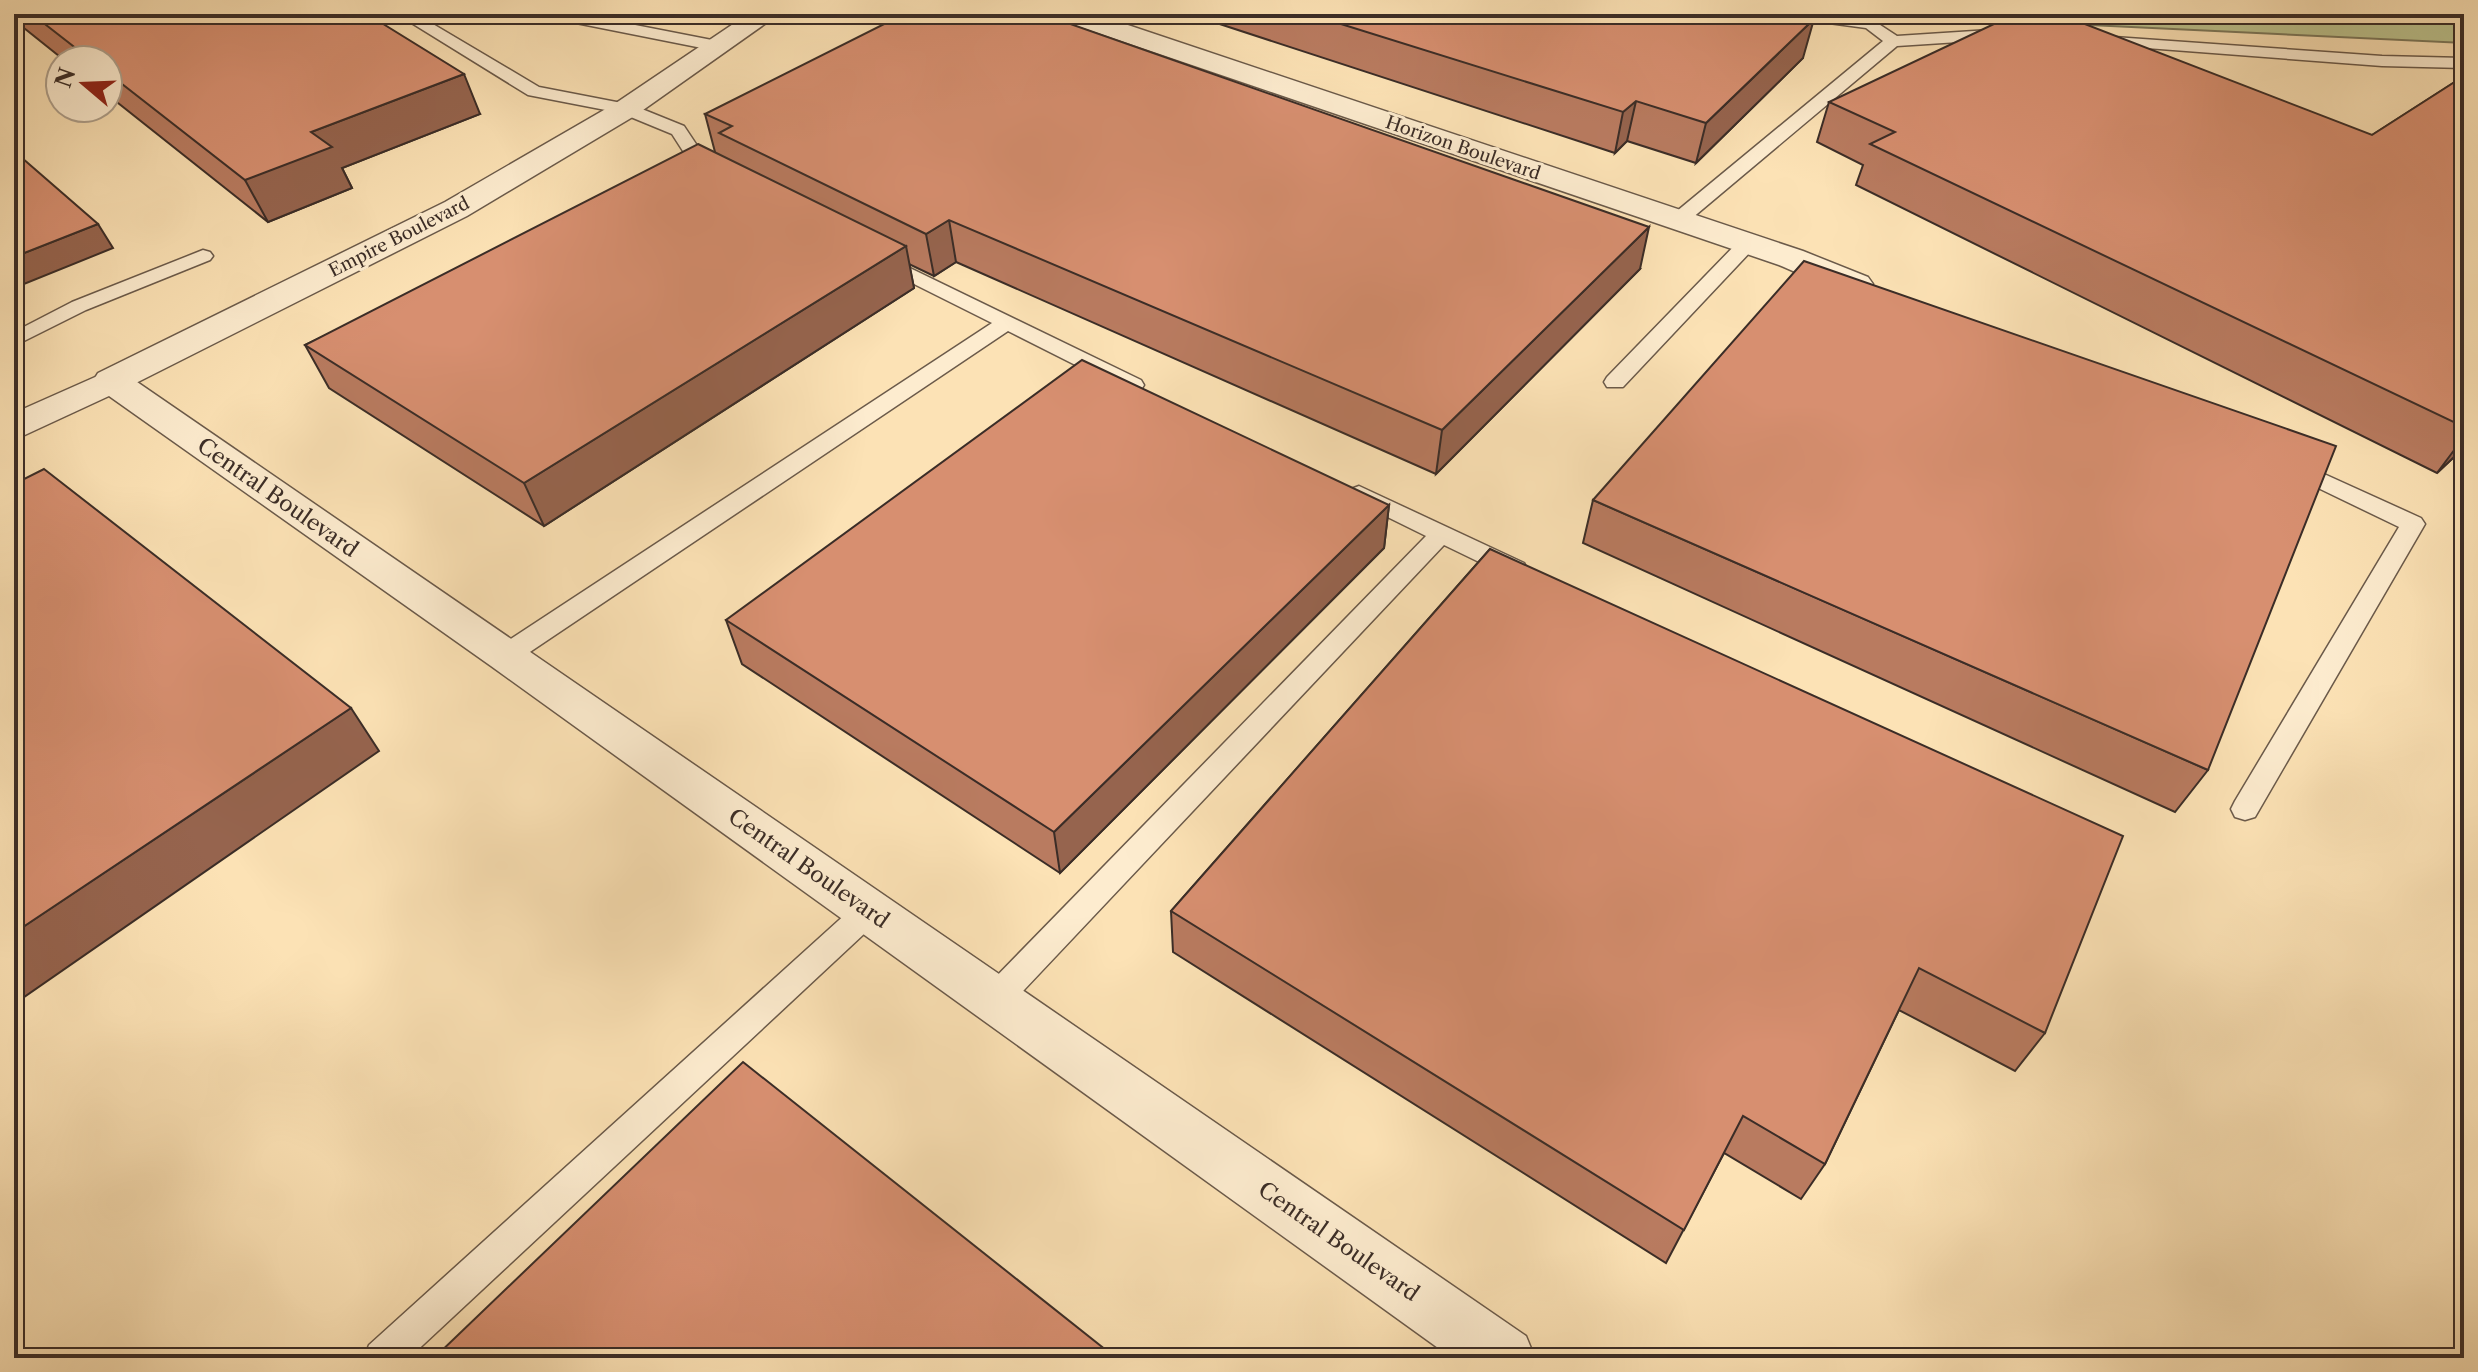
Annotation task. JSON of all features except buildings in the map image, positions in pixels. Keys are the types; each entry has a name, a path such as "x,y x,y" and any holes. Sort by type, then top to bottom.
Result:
{"street":[{"name":"Empire Boulevard","path":"14,428 456,209 626,109 766,14"},
{"name":"Horizon Boulevard","path":"1069,14 1678,220 1863,287"},
{"name":"Central Boulevard","path":"111,381 506,655 1504,1358"}],"lane":[{"path":"405,14 534,91 626,109 678,130 705,172 733,186"},
{"path":"556,14 717,46"},
{"path":"1799,14 1871,24 1893,41"},
{"path":"1678,220 1893,41 1988,33 2020,35"},
{"path":"2083,40 2382,61 2464,63"},
{"path":"1615,382 1747,244"},
{"path":"856,247 1160,398"},
{"path":"14,340 79,306 203,256"},
{"path":"506,655 1006,323"},
{"path":"2245,809 2413,524 2275,459"},
{"path":"1343,486 1540,581"},
{"path":"995,999 1441,534"},
{"path":"382,1358 869,911"}],"green space":[{"path":"1942,14 2464,14 2464,43 1984,20"}]}
